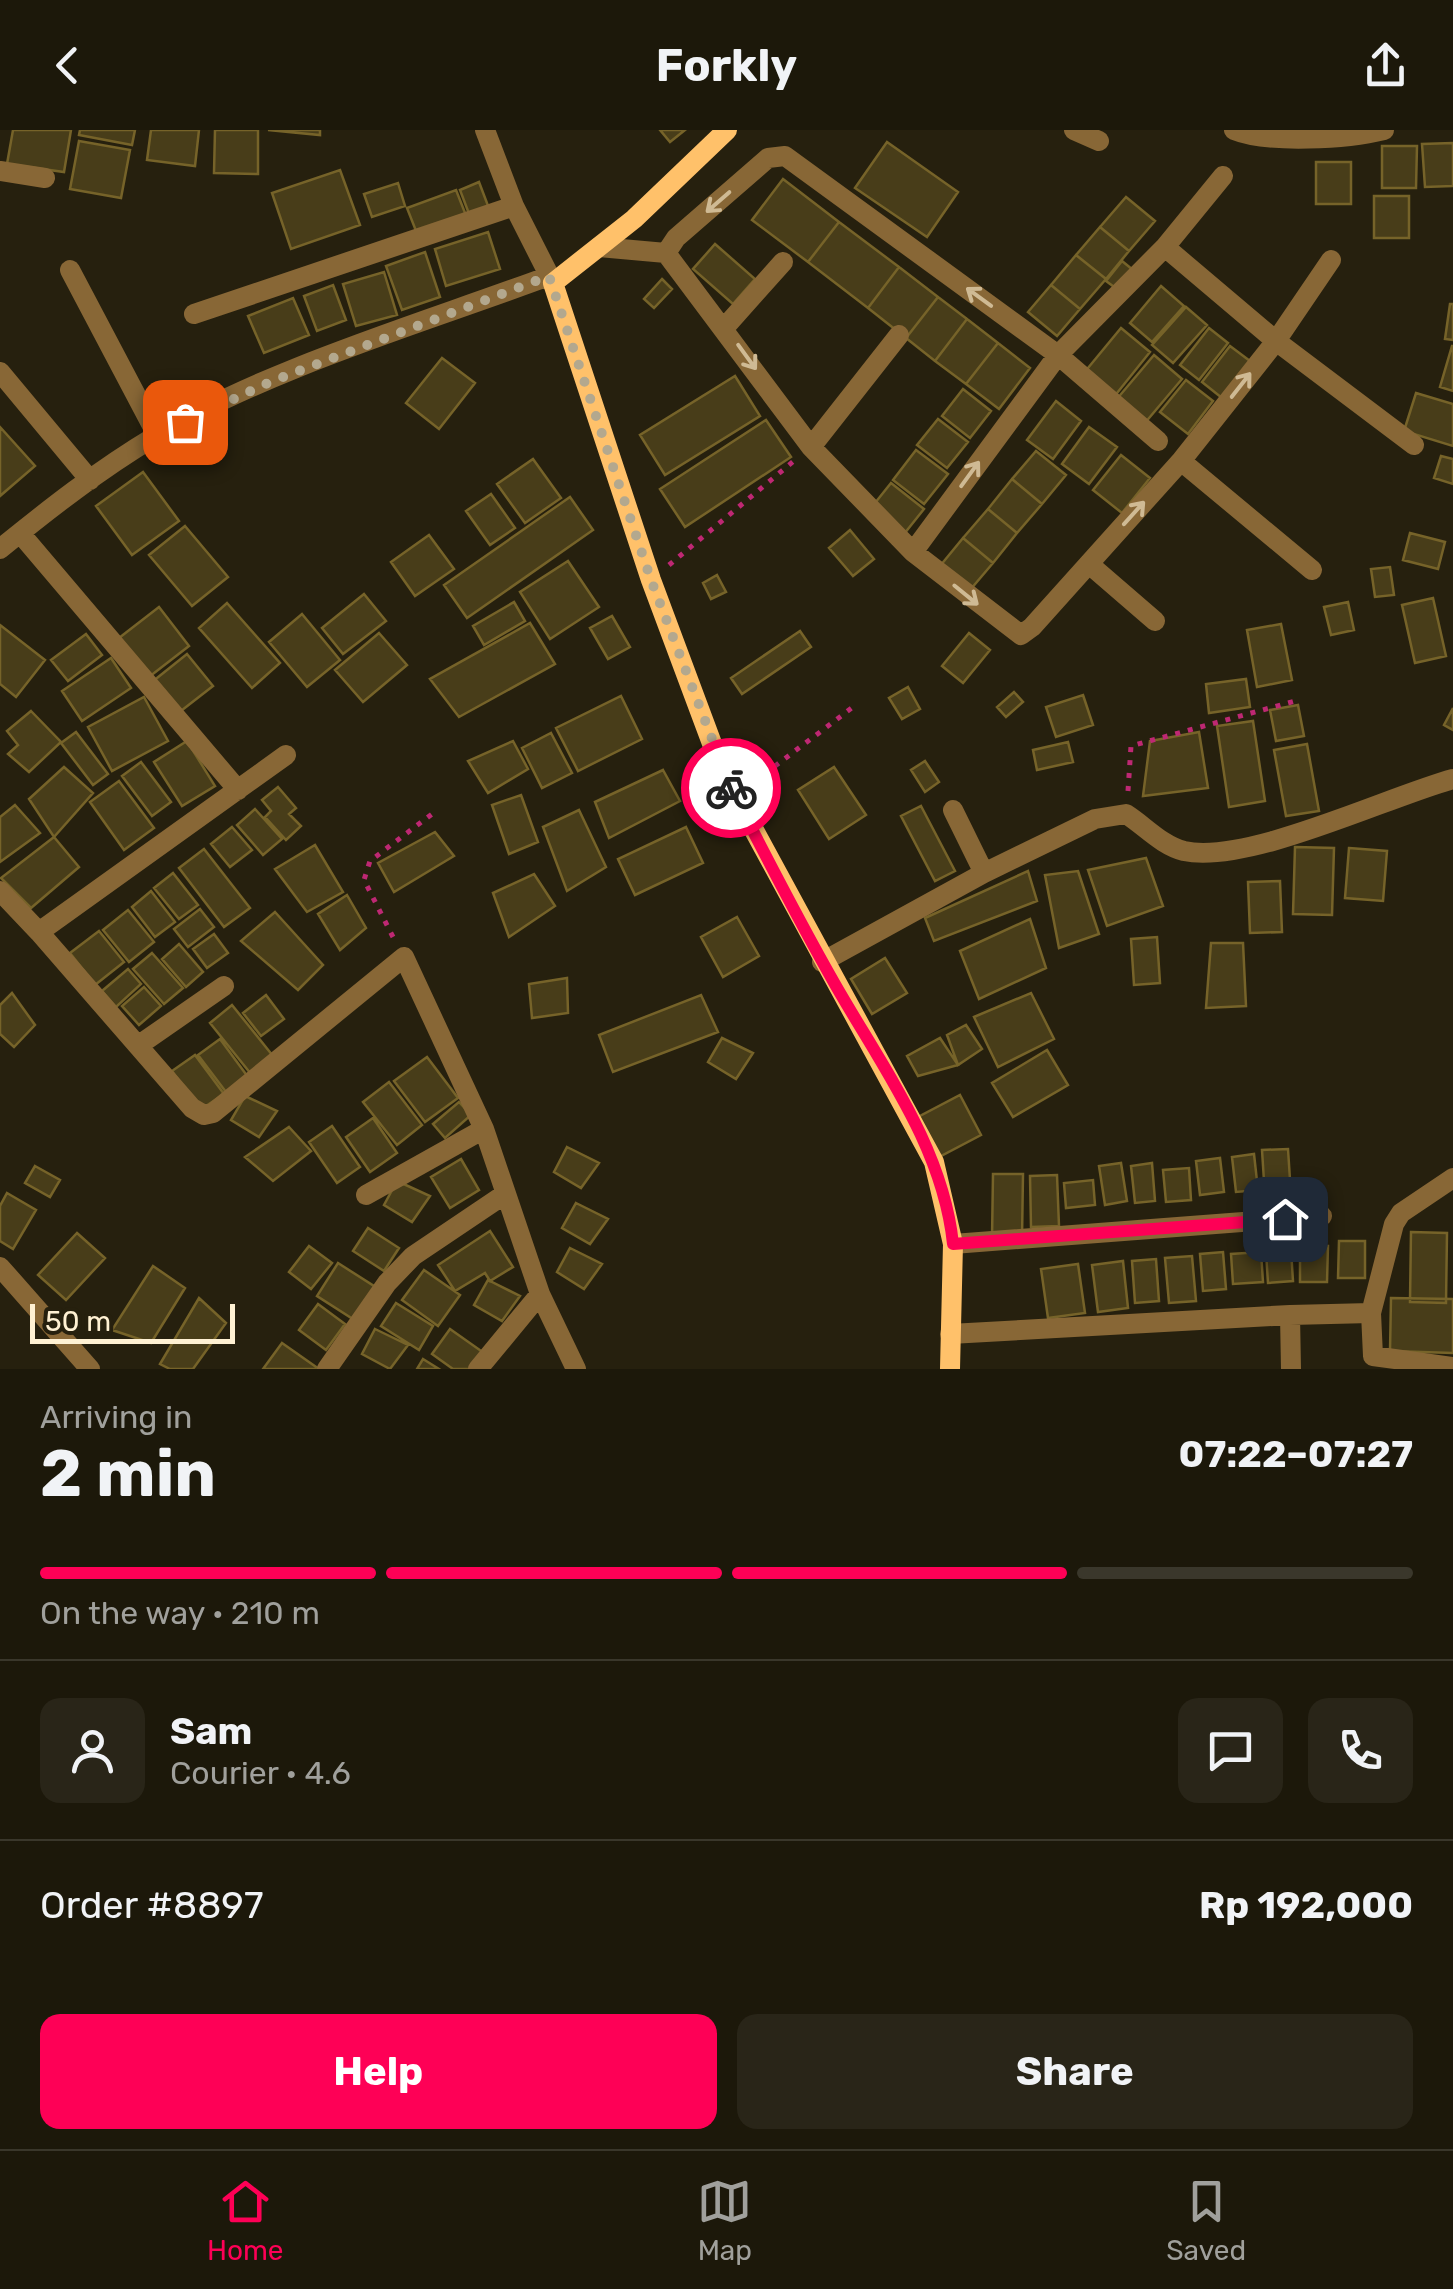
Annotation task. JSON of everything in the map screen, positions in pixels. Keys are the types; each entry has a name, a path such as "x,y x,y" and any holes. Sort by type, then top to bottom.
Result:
{"street":[{"path":"485,130 514,206 551,279 710,743 822,962 926,1143 945,1196 953,1244 950,1369"},
{"path":"0,550 156,435 270,382 551,279 599,247 727,130"},
{"path":"1074,130 1100,141"},
{"path":"1234,130 1249,135 1318,136 1384,130"},
{"path":"666,254 676,238 768,158 779,155 1058,355 1158,441"},
{"path":"0,171 44,178"},
{"path":"912,552 1058,355 1165,247 1223,176"},
{"path":"194,314 514,206"},
{"path":"599,247 666,254 811,447 912,552 1020,634 1181,461 1276,341 1331,260"},
{"path":"1165,247 1276,341 1414,445"},
{"path":"724,327 782,262"},
{"path":"70,270 156,435"},
{"path":"811,447 899,335"},
{"path":"0,372 90,480"},
{"path":"1181,461 1312,570"},
{"path":"20,533 238,790"},
{"path":"1089,564 1154,621"},
{"path":"38,932 286,754"},
{"path":"822,962 984,873 1095,820 1126,814 1174,848 1216,851 1274,840 1453,779"},
{"path":"953,810 984,873"},
{"path":"0,891 192,1108 209,1115 404,957 484,1129 540,1294 576,1369"},
{"path":"139,1044 224,986"},
{"path":"366,1196 484,1129"},
{"path":"1453,1178 1401,1213 1394,1224 1371,1312 1373,1356 1453,1367"},
{"path":"327,1369 402,1267 430,1243 505,1194"},
{"path":"953,1244 1322,1216"},
{"path":"0,1267 90,1369"},
{"path":"478,1369 540,1294"},
{"path":"950,1334 1371,1312"},
{"path":"1290,1316 1291,1369"}],"path":[{"path":"651,580 811,447"},
{"path":"1126,814 1131,746 1299,700"},
{"path":"735,796 857,704"},
{"path":"404,957 364,880 370,861 432,814"}],"building":[{"path":"13,130 71,130 64,172 7,164"},
{"path":"80,130 135,130 132,145 79,135"},
{"path":"151,130 199,130 195,166 147,160"},
{"path":"215,130 258,130 258,174 214,173"},
{"path":"268,130 320,130 320,135"},
{"path":"660,130 685,130 670,142"},
{"path":"79,141 130,150 121,198 70,189"},
{"path":"887,142 958,192 927,237 855,188"},
{"path":"1453,143 1453,186 1425,187 1422,144"},
{"path":"1382,146 1417,146 1416,188 1382,188"},
{"path":"1316,162 1351,162 1351,204 1316,204"},
{"path":"340,170 360,225 291,249 272,193"},
{"path":"783,179 839,222 808,262 752,220"},
{"path":"479,182 490,211 471,219 460,190"},
{"path":"398,183 405,206 372,217 364,194"},
{"path":"456,190 467,218 418,236 407,208"},
{"path":"1374,196 1409,196 1409,238 1374,238"},
{"path":"1126,197 1155,221 1129,251 1100,227"},
{"path":"839,222 899,267 868,308 808,262"},
{"path":"1100,227 1129,251 1106,279 1076,255"},
{"path":"488,232 500,269 446,286 435,249"},
{"path":"715,244 755,279 733,304 693,269"},
{"path":"425,252 440,297 402,310 386,266"},
{"path":"1076,255 1106,279 1080,309 1051,285"},
{"path":"1122,261 1133,270 1117,289 1106,281"},
{"path":"899,267 938,297 906,338 868,308"},
{"path":"384,272 397,315 356,326 343,284"},
{"path":"662,279 672,289 654,308 644,299"},
{"path":"333,285 346,320 317,331 304,296"},
{"path":"1051,285 1080,309 1057,336 1028,312"},
{"path":"1161,286 1184,306 1152,342 1130,323"},
{"path":"938,297 967,319 935,361 906,338"},
{"path":"293,298 309,335 264,353 248,316"},
{"path":"1453,304 1453,340 1445,339"},
{"path":"1186,307 1207,325 1173,363 1152,345"},
{"path":"967,319 998,343 966,384 935,361"},
{"path":"1121,328 1150,352 1113,398 1083,374"},
{"path":"1209,328 1228,343 1199,380 1180,365"},
{"path":"998,343 1030,368 999,409 966,384"},
{"path":"1230,346 1250,361 1222,398 1202,382"},
{"path":"1453,346 1453,391 1440,387"},
{"path":"1154,355 1182,379 1144,424 1116,400"},
{"path":"442,358 475,383 439,429 406,403"},
{"path":"735,376 760,416 665,475 640,435"},
{"path":"1186,380 1213,401 1188,434 1160,412"},
{"path":"963,389 991,411 970,438 942,416"},
{"path":"1416,393 1453,404 1453,446 1404,431"},
{"path":"1056,401 1081,421 1053,459 1027,440"},
{"path":"938,419 968,442 947,468 917,445"},
{"path":"766,420 791,457 685,527 660,489"},
{"path":"0,427 35,466 0,496"},
{"path":"1089,427 1117,447 1089,484 1062,464"},
{"path":"916,450 948,474 924,504 893,480"},
{"path":"1036,451 1066,475 1042,504 1012,479"},
{"path":"1121,455 1150,478 1122,513 1093,490"},
{"path":"1441,456 1453,459 1453,484 1434,478"},
{"path":"533,459 561,498 525,523 497,484"},
{"path":"143,472 179,521 132,555 96,506"},
{"path":"1012,479 1042,504 1017,533 988,509"},
{"path":"891,483 924,509 904,534 871,508"},
{"path":"491,494 515,528 490,545 466,511"},
{"path":"570,497 593,530 467,618 444,585"},
{"path":"988,509 1017,533 993,563 963,538"},
{"path":"185,526 228,577 192,606 149,555"},
{"path":"850,530 874,559 853,576 829,548"},
{"path":"1410,533 1445,542 1438,569 1403,560"},
{"path":"429,535 454,569 415,596 391,562"},
{"path":"963,538 993,563 970,590 940,566"},
{"path":"568,561 599,607 550,639 520,592"},
{"path":"1390,567 1394,595 1375,597 1371,569"},
{"path":"717,575 726,592 711,599 703,583"},
{"path":"364,594 386,621 343,654 322,628"},
{"path":"1433,598 1446,656 1415,663 1402,605"},
{"path":"514,602 525,621 484,645 473,626"},
{"path":"1348,602 1354,630 1331,635 1324,607"},
{"path":"227,603 280,663 252,688 199,628"},
{"path":"159,607 189,646 149,677 119,638"},
{"path":"302,614 340,660 307,687 269,642"},
{"path":"612,616 630,647 608,659 590,628"},
{"path":"530,623 555,664 459,717 430,679"},
{"path":"1281,624 1292,680 1257,687 1247,630"},
{"path":"0,625 45,660 16,697 0,684"},
{"path":"800,631 811,647 742,694 731,678"},
{"path":"379,633 407,665 363,702 335,670"},
{"path":"969,633 990,650 963,683 942,666"},
{"path":"86,634 102,655 68,681 51,660"},
{"path":"187,654 213,686 177,714 152,682"},
{"path":"111,658 131,688 82,721 62,691"},
{"path":"1246,679 1250,707 1209,713 1206,684"},
{"path":"908,687 920,709 902,719 889,698"},
{"path":"1014,692 1023,702 1006,717 997,707"},
{"path":"1083,695 1093,725 1056,737 1046,707"},
{"path":"621,696 642,739 578,771 556,728"},
{"path":"144,697 168,741 112,771 88,727"},
{"path":"1298,705 1304,736 1276,741 1270,710"},
{"path":"1453,708 1453,730 1444,725"},
{"path":"31,711 61,742 29,772 8,754 18,745 7,731"},
{"path":"1253,721 1265,801 1229,807 1217,726"},
{"path":"76,732 108,774 93,785 61,743"},
{"path":"1199,732 1208,788 1143,796 1150,741"},
{"path":"551,733 572,773 542,788 522,748"},
{"path":"187,741 215,786 182,806 154,762"},
{"path":"513,741 528,769 488,793 468,761"},
{"path":"1068,742 1073,762 1037,770 1033,750"},
{"path":"1307,744 1319,811 1286,816 1274,750"},
{"path":"925,761 939,782 925,792 911,770"},
{"path":"141,762 171,802 152,816 122,776"},
{"path":"64,767 93,793 54,837 29,799"},
{"path":"834,767 866,815 829,839 798,790"},
{"path":"663,770 680,801 609,838 595,802"},
{"path":"119,781 154,828 124,850 90,802"},
{"path":"278,787 296,808 289,814 301,826 286,840 265,817 271,811 262,800"},
{"path":"521,795 538,842 509,854 492,805"},
{"path":"15,805 40,833 0,862 0,817"},
{"path":"921,806 955,871 935,881 901,816"},
{"path":"255,809 282,839 263,855 237,825"},
{"path":"579,810 606,867 567,891 543,827"},
{"path":"232,827 252,850 230,867 211,844"},
{"path":"686,827 703,863 635,895 618,859"},
{"path":"435,832 454,856 394,892 378,863"},
{"path":"54,837 79,867 31,908 1,878"},
{"path":"315,845 343,892 307,912 275,869"},
{"path":"1295,847 1334,848 1332,915 1293,914"},
{"path":"1349,848 1387,851 1383,901 1345,898"},
{"path":"204,849 250,908 224,927 179,868"},
{"path":"1146,858 1163,906 1107,926 1088,870"},
{"path":"1028,871 1037,901 934,941 925,918"},
{"path":"1078,871 1099,934 1059,948 1045,875"},
{"path":"173,873 198,905 179,919 154,888"},
{"path":"534,874 555,906 509,937 493,893"},
{"path":"1280,881 1282,932 1250,933 1248,882"},
{"path":"151,891 175,922 155,937 132,907"},
{"path":"347,895 366,928 340,950 318,914"},
{"path":"200,909 214,927 188,947 174,929"},
{"path":"128,910 154,942 129,962 103,930"},
{"path":"275,912 323,965 298,990 241,941"},
{"path":"737,917 759,956 723,977 701,937"},
{"path":"1030,919 1046,968 979,999 960,951"},
{"path":"99,931 124,962 95,985 70,953"},
{"path":"214,934 228,953 207,968 193,949"},
{"path":"1157,937 1160,983 1134,985 1131,939"},
{"path":"1211,943 1243,943 1246,1006 1206,1008"},
{"path":"179,944 203,972 186,987 162,959"},
{"path":"152,953 183,988 164,1004 133,969"},
{"path":"885,958 907,993 872,1014 851,979"},
{"path":"128,969 141,984 116,1007 102,991"},
{"path":"567,978 568,1013 532,1018 529,984"},
{"path":"144,987 161,1006 139,1025 122,1006"},
{"path":"12,993 35,1025 14,1047 0,1034 0,1005"},
{"path":"1031,993 1054,1039 998,1067 974,1017"},
{"path":"266,995 284,1019 261,1036 243,1013"},
{"path":"701,995 718,1032 613,1072 599,1035"},
{"path":"232,1005 273,1056 251,1074 210,1023"},
{"path":"966,1025 982,1049 958,1065 947,1035"},
{"path":"722,1038 753,1053 736,1079 708,1062"},
{"path":"940,1038 958,1065 918,1076 907,1056"},
{"path":"220,1039 248,1077 226,1092 198,1055"},
{"path":"1047,1050 1068,1085 1013,1117 992,1083"},
{"path":"195,1055 224,1094 200,1110 172,1071"},
{"path":"427,1057 458,1098 425,1122 394,1081"},
{"path":"389,1082 422,1125 397,1145 363,1102"},
{"path":"960,1095 981,1135 939,1157 918,1117"},
{"path":"245,1096 277,1111 259,1137 231,1120"},
{"path":"459,1102 471,1115 445,1138 433,1124"},
{"path":"373,1118 397,1153 370,1172 346,1137"},
{"path":"332,1126 360,1167 337,1183 309,1142"},
{"path":"289,1127 311,1151 273,1181 245,1157"},
{"path":"567,1147 599,1163 581,1188 554,1172"},
{"path":"1288,1149 1291,1195 1265,1197 1262,1150"},
{"path":"1254,1154 1258,1190 1236,1192 1232,1157"},
{"path":"1220,1158 1224,1192 1200,1195 1196,1161"},
{"path":"461,1159 479,1190 450,1208 431,1177"},
{"path":"1121,1163 1127,1201 1105,1205 1099,1166"},
{"path":"1152,1163 1155,1201 1135,1203 1131,1166"},
{"path":"35,1166 60,1180 50,1197 25,1183"},
{"path":"1189,1168 1191,1200 1166,1202 1163,1170"},
{"path":"993,1174 1023,1174 1022,1239 992,1239"},
{"path":"1057,1175 1059,1226 1031,1227 1030,1176"},
{"path":"1093,1180 1095,1205 1066,1208 1064,1183"},
{"path":"397,1181 430,1196 412,1222 384,1205"},
{"path":"7,1193 36,1210 13,1249 0,1241 0,1206"},
{"path":"576,1203 608,1219 590,1244 562,1228"},
{"path":"368,1228 399,1248 384,1271 353,1251"},
{"path":"490,1231 513,1267 490,1281 485,1273 455,1291 438,1265"},
{"path":"1411,1232 1447,1233 1446,1303 1410,1302"},
{"path":"77,1233 105,1258 66,1300 38,1275"},
{"path":"1339,1241 1365,1241 1365,1278 1338,1278"},
{"path":"1300,1245 1328,1246 1327,1282 1300,1282"},
{"path":"309,1246 332,1263 311,1289 289,1272"},
{"path":"570,1248 602,1264 584,1289 557,1272"},
{"path":"1291,1250 1293,1281 1268,1283 1266,1252"},
{"path":"1223,1252 1226,1289 1203,1291 1200,1254"},
{"path":"1261,1252 1263,1282 1233,1284 1231,1254"},
{"path":"1192,1256 1196,1301 1169,1303 1165,1258"},
{"path":"1156,1259 1159,1301 1135,1303 1132,1261"},
{"path":"1123,1261 1128,1308 1098,1312 1092,1265"},
{"path":"338,1263 377,1288 356,1321 317,1296"},
{"path":"1078,1264 1085,1313 1048,1318 1041,1269"},
{"path":"153,1266 185,1288 151,1343 112,1330"},
{"path":"424,1270 460,1295 438,1326 402,1300"},
{"path":"488,1280 520,1296 502,1321 474,1305"},
{"path":"199,1298 226,1323 193,1369 170,1369 160,1364"},
{"path":"1391,1298 1453,1299 1453,1353 1390,1351"},
{"path":"396,1303 433,1326 419,1350 381,1326"},
{"path":"318,1304 345,1324 326,1350 299,1330"},
{"path":"375,1329 408,1345 390,1369 362,1354"},
{"path":"450,1329 484,1353 473,1369 453,1369 432,1354"},
{"path":"282,1343 319,1369 263,1369"},
{"path":"423,1359 439,1369 417,1369"}],"way so far":[{"path":"185,422 270,382 549,276 651,580 710,743 731,788"}],"route":[{"path":"731,788 822,962 926,1143 945,1196 953,1244 1285,1219"}]}
